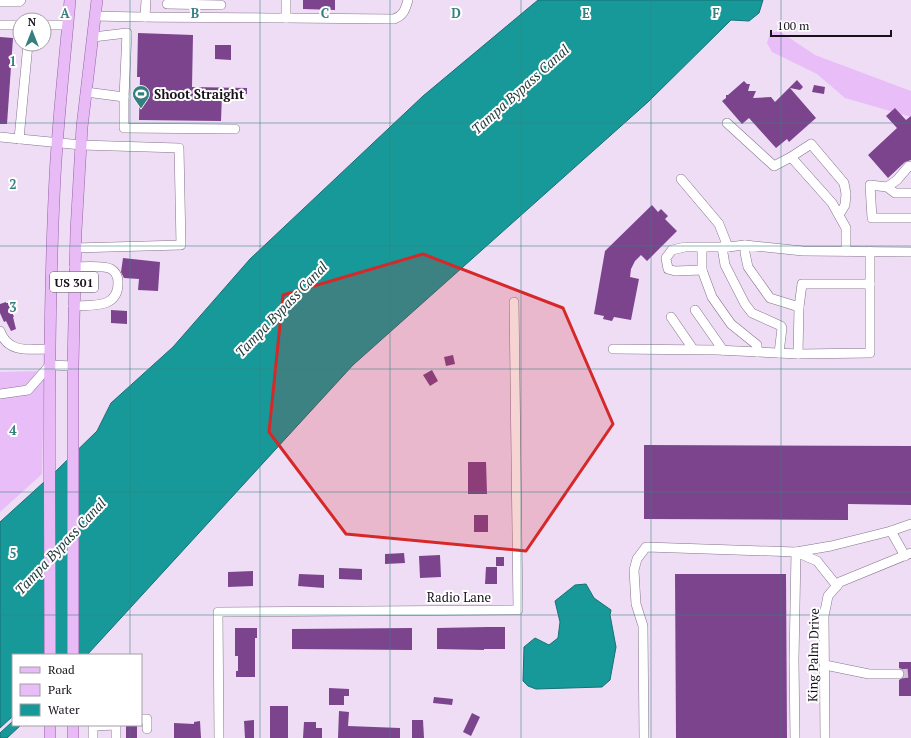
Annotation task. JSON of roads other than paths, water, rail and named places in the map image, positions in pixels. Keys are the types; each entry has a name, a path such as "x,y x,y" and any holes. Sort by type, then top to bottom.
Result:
{"main road":[{"name":"US 301","path":"50,654 50,349 52,244 57,143 70,0"},
{"name":"US 301","path":"73,654 74,267 81,145 97,0"},
{"path":"50,726 50,738"},
{"path":"73,726 73,738"}],"street":[{"path":"0,2 19,2 21,0"},
{"path":"146,0 146,17"},
{"path":"286,0 286,18"},
{"path":"95,16 221,16 394,19 401,16 406,9 408,0"},
{"path":"167,17 167,2 222,2 221,16"},
{"path":"0,25 12,25"},
{"path":"52,25 68,25"},
{"path":"93,37 127,33 124,128 235,129"},
{"path":"19,139 27,52"},
{"path":"86,92 124,97"},
{"path":"727,123 774,166 811,144 844,183 846,194 845,205 839,215"},
{"path":"0,137 81,145 179,148 182,245 75,248"},
{"path":"791,157 832,203 846,228 846,251"},
{"path":"887,187 909,166"},
{"path":"896,180 911,175"},
{"path":"681,179 719,224 725,247 725,265 745,304 752,313 781,326 779,353"},
{"path":"911,192 895,193 887,187 870,185 872,218 911,218"},
{"path":"745,245 748,267 770,298 799,307"},
{"path":"702,270 675,271 668,269 666,258 672,250 745,245 803,251 911,252"},
{"path":"702,247 702,270 712,297 731,324 757,345 757,352"},
{"path":"613,349 723,350 798,354 870,353 870,251"},
{"path":"73,306 97,306 109,302 116,292 118,283 117,274 112,269 74,267"},
{"path":"798,354 799,307 802,284 870,284"},
{"name":"Radio Lane","path":"219,738 218,612 518,610 514,302"},
{"path":"695,310 723,350"},
{"path":"671,317 692,350"},
{"path":"0,331 7,343 16,349 50,349"},
{"path":"0,394 28,390 50,366 73,366"},
{"path":"644,738 643,626 636,604 634,570 637,559 646,547 796,552 831,546 891,531 911,524"},
{"path":"891,531 908,554"},
{"path":"796,552 817,561 837,586"},
{"path":"794,738 796,552"},
{"name":"King Palm Drive","path":"825,738 824,616 828,596 840,582 908,554"},
{"path":"825,665 869,674 899,674"},
{"path":"142,719 147,719 147,729"},
{"path":"93,726 93,738"},
{"path":"116,726 116,738"}],"water":[{"name":"Tampa Bypass Canal","path":"538,0 763,0 759,13 749,21 731,20 648,102 353,365 88,654 12,654 12,717 0,728 0,522 97,431 111,403 173,347 250,259 423,96"},
{"path":"586,584 594,598 611,610 610,615 616,647 610,680 602,687 536,689 528,686 523,681 524,647 535,638 549,645 558,638 560,622 555,601 575,585"},
{"path":"12,722 12,726 20,726 7,738 0,738 0,733"}],"tunnel":[{"path":"899,674 911,673"}],"place":[{"name":"Shoot Straight","path":"141,109"}]}
